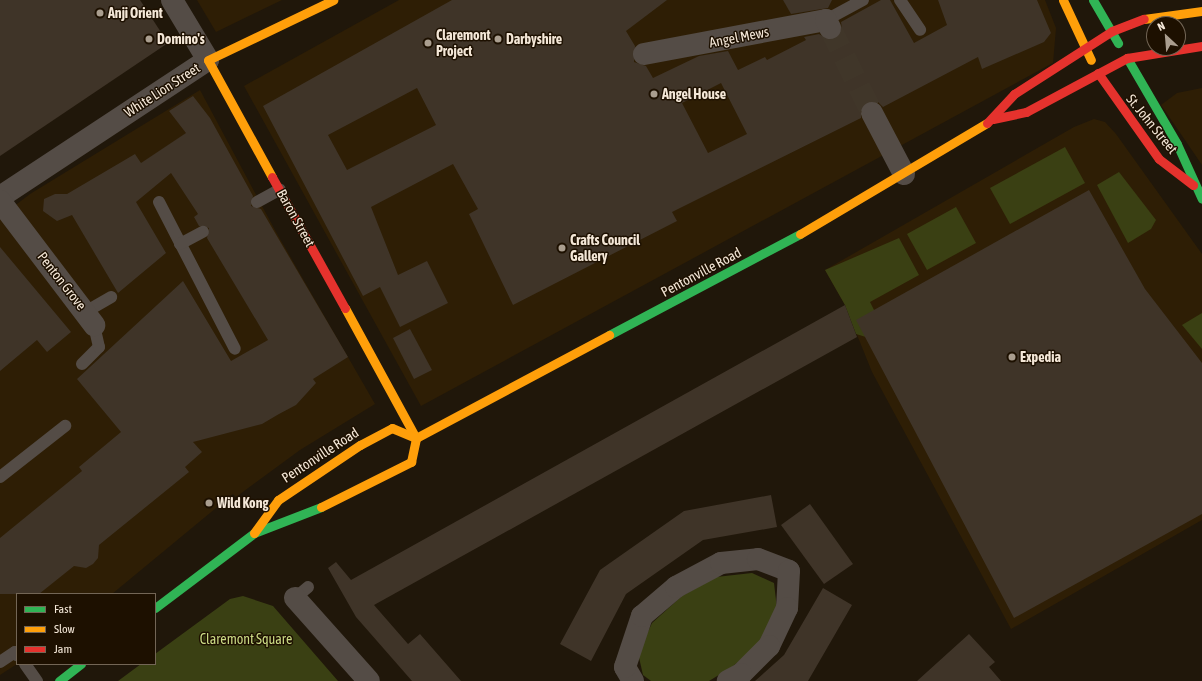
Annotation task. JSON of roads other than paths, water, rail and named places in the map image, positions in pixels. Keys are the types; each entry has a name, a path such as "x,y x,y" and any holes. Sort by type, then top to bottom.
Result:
{"main road":[{"name":"White Lion Street","path":"208,60 318,3 333,0"},
{"name":"St. John Street","path":"1063,0 1098,73 1159,159 1193,185"},
{"name":"St. John Street","path":"1093,0 1177,144 1193,185 1202,199"},
{"name":"Pentonville Road","path":"416,438 748,263 904,174 993,119 1014,94 1112,31 1146,18 1202,11"},
{"name":"Pentonville Road","path":"993,119 1026,112 1127,58 1202,46"},
{"name":"Baron Street","path":"208,60 416,438"},
{"name":"Pentonville Road","path":"156,607 254,533 278,500 360,445 392,428 416,438"},
{"name":"Pentonville Road","path":"254,533 311,512 411,462 416,438"},
{"path":"59,681 80,665"}],"street":[{"name":"Baron Street","path":"172,0 208,60"},
{"name":"Angel Mews","path":"644,54 828,24"},
{"name":"White Lion Street","path":"0,197 208,60"},
{"path":"872,112 904,174"},
{"name":"Penton Grove","path":"0,201 90,318"},
{"path":"633,681 625,667 642,616 676,587 721,563 758,559 788,571 787,608 768,646 741,674 728,681"},
{"path":"301,592 369,681"}],"lane":[{"path":"828,24 863,0"},
{"path":"900,0 920,30"},
{"path":"257,202 280,189"},
{"path":"159,202 235,349"},
{"path":"180,244 203,232"},
{"path":"90,318 111,297"},
{"name":"Penton Grove","path":"82,364 99,347 90,318"},
{"path":"0,477 65,426"},
{"path":"0,662 14,652 16,654"},
{"path":"26,665 37,681"}],"tunnel":[{"path":"830,28 872,113"}],"place":[{"name":"Anji Orient","path":"100,13"},
{"name":"Domino's","path":"149,39"},
{"name":"Darbyshire","path":"498,39"},
{"name":"Claremont Project","path":"428,43"},
{"name":"Angel House","path":"654,94"},
{"name":"Crafts Council Gallery","path":"562,248"},
{"name":"Expedia","path":"1012,357"},
{"name":"Wild Kong","path":"209,503"}],"park label":[{"name":"Claremont Square","path":"246,639"}]}
